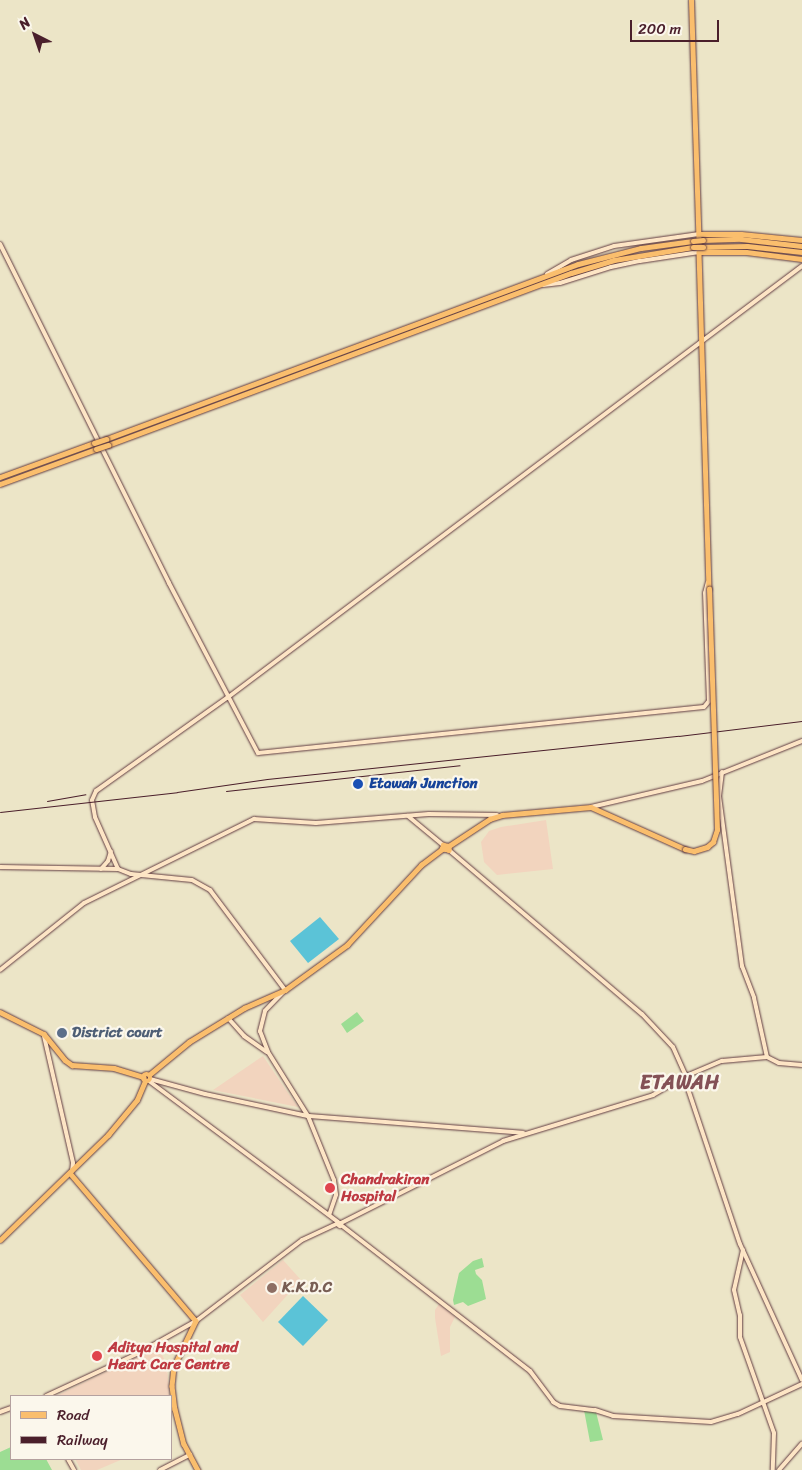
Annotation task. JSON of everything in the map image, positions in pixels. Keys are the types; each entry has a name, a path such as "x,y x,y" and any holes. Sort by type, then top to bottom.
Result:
{"highway":[{"path":"692,0 699,252 746,252 802,259"},
{"path":"698,234 741,234 802,240"},
{"path":"391,336 543,276 619,252 703,240 741,239 802,246"},
{"path":"0,477 107,442 391,336 533,286 614,260 693,247 747,246 802,252"},
{"path":"0,484 95,446"}],"main road":[{"path":"0,1240 71,1172 130,1109 140,1094 147,1078 180,1050 228,1018 285,990 347,945 421,865 443,847 449,848 480,824 502,815 591,807 685,849 694,851 708,847 713,842 717,830 699,252"},
{"path":"0,1012 44,1034 65,1060 72,1065 114,1068 147,1078"},
{"path":"71,1172 196,1321 174,1367 172,1386 175,1409 190,1455 198,1470"}],"street":[{"path":"543,276 571,260 605,249 672,236 698,234"},
{"path":"0,244 228,698 256,751 260,754 704,707 708,704 710,698 705,593 708,582"},
{"path":"533,286 560,283 630,263 699,252"},
{"path":"118,870 95,817 93,795 228,698 802,266"},
{"path":"591,807 673,789 802,741"},
{"path":"722,772 719,796 742,966 754,998 767,1057"},
{"path":"0,970 76,908 254,819 316,823 408,816 502,815"},
{"path":"408,816 443,847"},
{"path":"147,1078 329,1215 533,1376 545,1392 560,1406 595,1410 609,1415 711,1422 731,1417 802,1382 739,1241 688,1089 686,1076 673,1047 642,1014 449,848"},
{"path":"101,869 108,861 111,851"},
{"path":"0,867 118,870 130,874 192,880 210,890 285,990 269,1005 262,1016 260,1031 268,1052 308,1116 336,1188 336,1195 329,1215"},
{"path":"228,1018 244,1036 268,1052"},
{"path":"44,1034 73,1163 71,1172"},
{"path":"48,1395 137,1354 196,1321 302,1240 340,1224 496,1145 528,1132 643,1098 686,1076 722,1061 767,1057 780,1063 802,1065"},
{"path":"147,1078 205,1094 308,1116 506,1133 528,1132"},
{"path":"743,1249 734,1290 740,1315 740,1337 774,1433 772,1470"},
{"path":"779,1470 802,1444"},
{"path":"160,1470 190,1455"}],"shaded area":[{"path":"546,820 553,869 497,875 484,862 481,842 489,831 501,827"},
{"path":"263,1056 288,1093 298,1107 213,1090"},
{"name":"K.K.D.C","path":"283,1260 301,1280 263,1322 240,1295"},
{"path":"439,1304 455,1317 450,1327 450,1352 441,1356 435,1318 435,1310"},
{"path":"158,1347 167,1365 169,1395 58,1395"},
{"path":"76,1460 121,1460 97,1470 81,1470"}],"green space":[{"path":"357,1012 364,1021 347,1033 341,1024"},
{"path":"482,1258 484,1267 475,1270 482,1280 486,1299 468,1306 463,1302 454,1305 453,1300 459,1273 473,1261"},
{"path":"584,1410 596,1412 603,1440 590,1442"},
{"path":"10,1447 10,1460 47,1460 52,1470 0,1470 0,1452"}],"water":[{"path":"320,917 339,939 308,963 290,941"},
{"path":"303,1296 328,1320 303,1346 278,1322"}],"railway":[{"path":"0,812 177,792 267,779 679,736 802,721"},
{"path":"226,791 460,765"},
{"path":"47,801 85,794"}],"place":[{"name":"Etawah Junction","path":"358,784"},
{"name":"District court","path":"62,1033"},
{"name":"Chandrakiran Hospital","path":"330,1188"},
{"name":"K.K.D.C","path":"272,1288"},
{"name":"Aditya Hospital and Heart Care Centre","path":"97,1356"}],"district":[{"name":"ETAWAH","path":"680,1082"}]}
